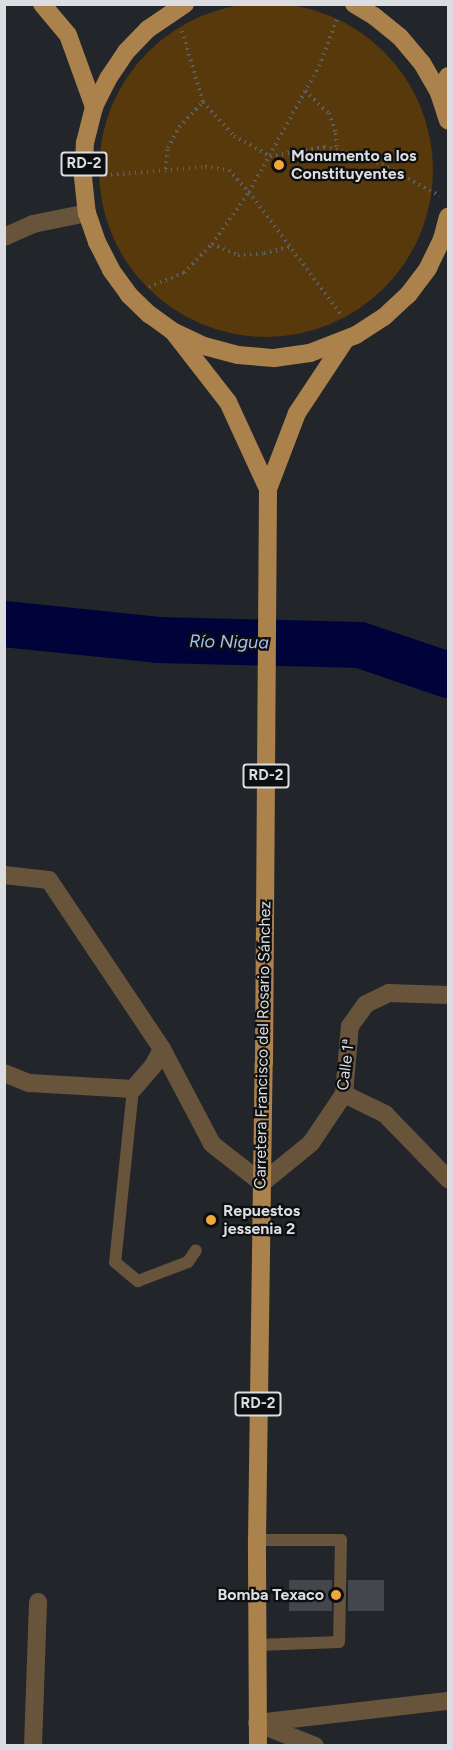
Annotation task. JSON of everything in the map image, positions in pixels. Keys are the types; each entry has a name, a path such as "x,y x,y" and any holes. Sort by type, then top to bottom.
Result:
{"main road":[{"path":"42,4 68,35 94,107"},
{"name":"RD-2","path":"180,8 148,29 126,52 108,79 94,107 85,142 83,177 87,213 97,242 111,270 129,295 149,314 172,330 204,346 238,355 262,357 310,353 350,338 384,317 408,294 428,268 445,240 448,217"},
{"path":"346,10 374,16 400,37 422,63 439,93 448,121"},
{"path":"439,93 448,76"},
{"name":"Carretera Francisco del Rosario Sánchez","path":"172,330 228,402 267,489"},
{"name":"Carretera Francisco del Rosario Sánchez","path":"258,1746 257,1540 264,1063 267,489 297,413 350,338"}],"street":[{"path":"4,237 33,224 87,213"},
{"path":"4,875 48,880 162,1049 212,1144 262,1183"},
{"name":"Calle 1ª","path":"262,1183 311,1143 344,1094 350,1026 366,1004 389,993 448,995"},
{"path":"4,1073 29,1083 133,1089 153,1066 162,1049"},
{"path":"344,1094 385,1114 448,1179"},
{"path":"33,1746 38,1602"},
{"path":"257,1723 448,1701"},
{"path":"257,1723 315,1746"}],"lane":[{"path":"133,1089 115,1262 138,1281 188,1262 196,1250"},
{"path":"257,1540 341,1540 339,1642 257,1645"}],"path":[{"path":"180,8 203,102 234,136 270,156 324,147 337,150 382,164 448,200"},
{"path":"129,295 184,273 212,244 249,192 270,156 319,66 346,10"},
{"path":"305,91 328,113 336,133 337,150"},
{"path":"166,169 168,148 179,127 203,102"},
{"path":"83,177 205,167 229,170 249,192 290,247 350,338"},
{"path":"212,244 238,255 264,253 290,247"}],"shaded area":[{"path":"266,3 299,6 330,16 359,31 384,52 405,77 420,106 430,137 433,170 430,203 420,234 405,263 384,288 359,309 330,324 299,334 266,337 233,334 202,324 173,309 148,288 127,263 112,234 102,203 99,170 102,137 112,106 127,77 148,52 173,31 202,16 233,6"}],"building":[{"path":"289,1580 332,1580 332,1611 289,1611"},
{"path":"348,1580 384,1580 384,1611 348,1611"}],"waterway":[{"name":"Río Nigua","path":"4,624 158,640 360,645 448,675"}],"place":[{"name":"Monumento a los Constituyentes","path":"279,165"},
{"name":"Repuestos jessenia 2","path":"211,1220"},
{"name":"Bomba Texaco","path":"336,1595"}]}
